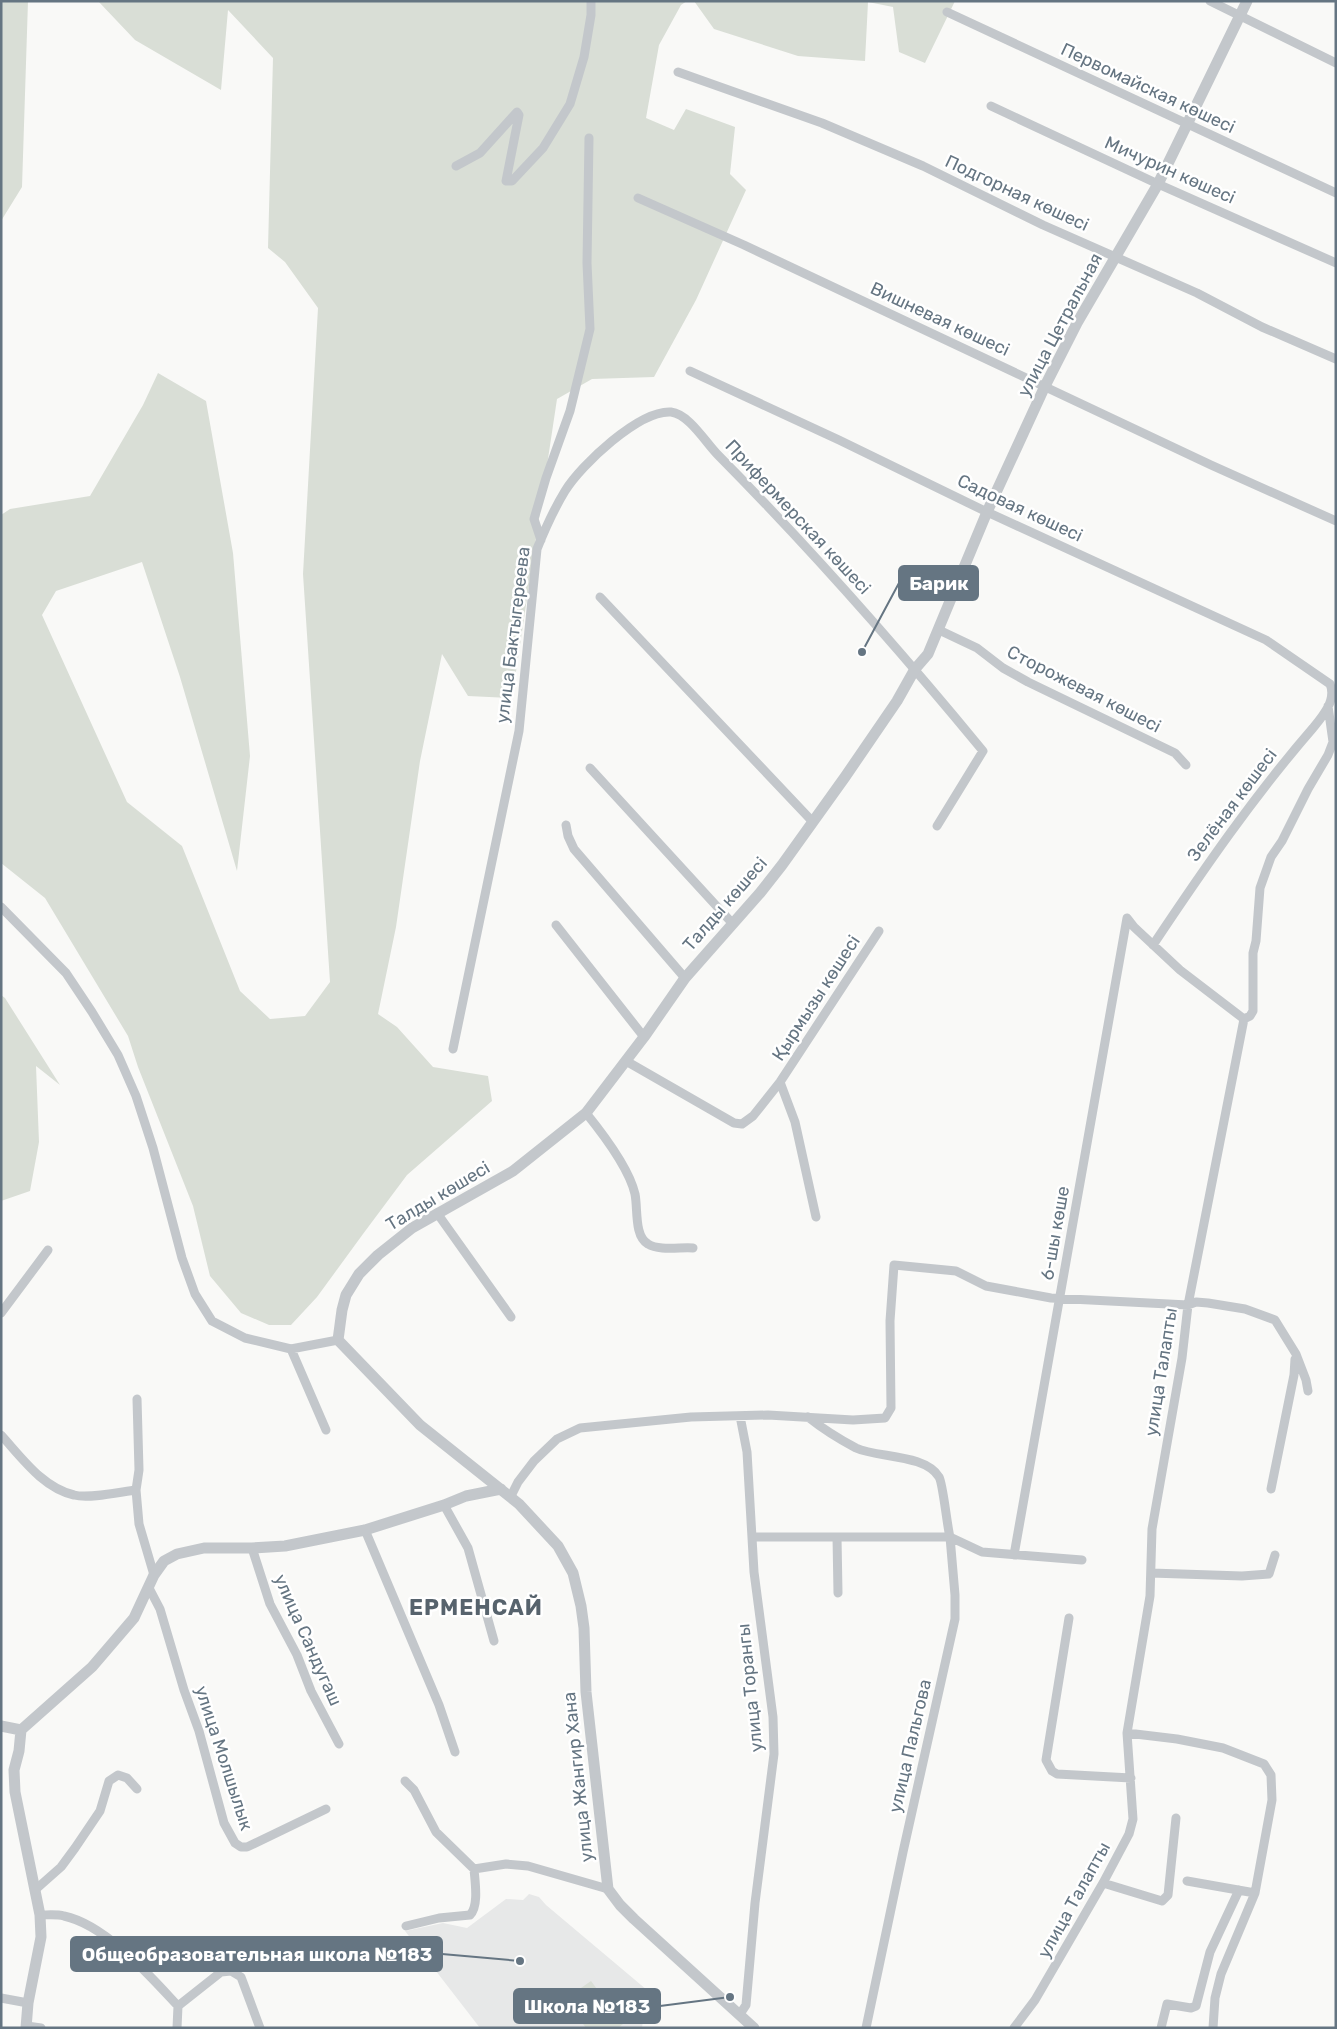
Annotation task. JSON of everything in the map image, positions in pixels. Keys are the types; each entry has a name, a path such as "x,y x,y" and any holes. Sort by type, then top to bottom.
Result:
{"street":[{"path":"456,166 486,148 517,112 519,115 506,181 512,181 543,148 570,104 584,58 591,15 591,1"},
{"path":"1210,1 1336,63"},
{"name":"улица Цетральная","path":"916,670 928,654 939,630 987,512 1045,386 1077,323 1158,184 1247,1"},
{"name":"Первомайская көшесі","path":"947,12 1336,193"},
{"name":"Подгорная көшесі","path":"678,72 822,123 923,166 1043,225 1197,293 1262,327 1336,359"},
{"name":"Мичурин көшесі","path":"991,106 1158,184 1336,262"},
{"name":"улица Бактыгереева","path":"453,1049 519,731 534,575 537,549 541,540 534,519 546,478 570,412 590,329 586,263 589,138"},
{"name":"Вишневая көшесі","path":"638,198 1211,465 1336,521"},
{"name":"Садовая көшесі","path":"690,371 831,436 987,512 1266,640 1333,686"},
{"name":"Прифермерская көшесі","path":"541,540 566,490 595,457 633,425 649,416 671,412 684,416 716,453 760,496 916,670 983,751 937,826"},
{"path":"600,597 812,821"},
{"name":"Сторожевая көшесі","path":"939,630 977,648 1003,668 1028,682 1175,753 1186,765"},
{"name":"Талды көшесі","path":"338,1340 346,1295 360,1274 384,1250 412,1228 436,1213 513,1171 586,1113 644,1037 685,978 782,865 897,701 916,670"},
{"name":"Зелёная көшесі","path":"1152,945 1240,818 1321,718 1331,702 1333,686"},
{"name":"улица Талапты","path":"1014,2028 1037,1997 1129,1834 1134,1811 1127,1733 1147,1618 1152,1530 1182,1358 1188,1305 1247,1017 1254,1006 1253,953 1256,941 1260,888 1271,857 1282,841 1308,789 1328,755 1333,742 1328,706"},
{"path":"590,768 733,924"},
{"path":"566,825 568,836 574,849 685,978"},
{"path":"1,907 66,973 118,1056 136,1096 153,1148 182,1258 195,1294 212,1321 244,1338 291,1349 338,1340"},
{"name":"6-шы көше","path":"1014,1555 1127,918 1152,945"},
{"path":"556,925 644,1037"},
{"name":"Қырмызы көшесі","path":"626,1061 734,1123 742,1124 753,1116 780,1082 879,931"},
{"path":"1152,945 1196,983 1247,1017"},
{"name":"Қырмызы көшесі","path":"780,1082 795,1122 816,1217"},
{"path":"586,1113 610,1143 635,1193 640,1237 648,1245 693,1248"},
{"path":"436,1213 511,1317"},
{"path":"1,1313 48,1250"},
{"path":"511,1496 518,1482 534,1461 558,1439 580,1428 683,1417 768,1414 853,1420 885,1418 891,1408 890,1321 894,1265 956,1271 986,1286 1038,1296 1188,1305 1196,1302 1245,1310 1275,1320 1296,1354 1308,1391"},
{"name":"улица Жангир Хана","path":"338,1340 420,1425 511,1496 558,1546 573,1573 584,1628 586,1692 608,1889"},
{"path":"291,1349 326,1430"},
{"path":"1271,1489 1294,1375 1296,1354"},
{"path":"137,1399 139,1470 136,1490 138,1524 154,1575"},
{"name":"улица Торангы","path":"740,1416 747,1452 754,1572 773,1717 774,1754 755,1902 746,2005 740,2014"},
{"name":"улица Пальгова","path":"808,1417 834,1437 858,1449 923,1464 933,1470 940,1478 950,1537 956,1595 955,1619 902,1852 866,2028"},
{"path":"1,1434 33,1471 54,1488 76,1496 136,1490"},
{"path":"41,2028 26,2027 28,2003 41,1937 40,1915 15,1792 14,1770 21,1730 92,1666 134,1618 154,1575 164,1562 176,1554 188,1550 285,1546 365,1530 444,1505 466,1496 501,1489"},
{"path":"444,1505 468,1548 494,1641"},
{"path":"365,1530 439,1705 455,1752"},
{"path":"752,1537 950,1537 982,1552 1082,1560"},
{"path":"836,1537 838,1593"},
{"name":"улица Сандугаш","path":"252,1548 270,1604 297,1655 311,1691 339,1744"},
{"path":"1151,1573 1242,1576 1269,1574 1275,1555"},
{"name":"улица Молшылык","path":"149,1588 160,1609 184,1690 199,1732 224,1823 235,1843 241,1847 247,1847 326,1809"},
{"path":"1069,1618 1046,1760 1052,1771 1058,1774 1131,1778"},
{"path":"1,1726 21,1730"},
{"path":"1127,1733 1214,1745 1264,1764 1271,1775 1272,1800 1255,1893 1220,1974 1215,1998 1213,2028"},
{"path":"35,1890 61,1867 83,1837 100,1811 110,1781 118,1775 127,1778 137,1789"},
{"path":"405,1782 414,1790 436,1832 474,1869 474,1905 473,1912 470,1915 439,1918 406,1926"},
{"path":"1103,1883 1162,1901 1168,1895 1176,1818"},
{"path":"474,1869 506,1864 528,1866 608,1889 634,1919 754,2028"},
{"path":"1187,1881 1255,1893"},
{"path":"1161,2028 1167,2004 1191,2008 1196,2006 1210,1952 1239,1890"},
{"path":"40,1915 63,1916 82,1923 104,1936 144,1969 178,2006 177,2028"},
{"path":"178,2006 221,1972 231,1971 241,1977 260,2028"},
{"path":"1,1998 28,2003"}],"shaded area":[{"path":"1,1 28,1 22,187 1,221"},
{"path":"98,1 687,1 681,5 659,45 646,118 674,130 686,109 735,127 730,174 746,190 696,300 654,377 592,379 557,399 512,698 468,696 442,654 420,761 396,927 378,1014 397,1027 433,1067 488,1076 492,1101 407,1175 317,1297 291,1325 269,1325 241,1313 210,1276 193,1206 138,1067 128,1036 45,898 1,863 1,515 10,509 90,496 143,405 158,373 206,401 233,553 250,756 237,871 180,677 142,562 56,591 42,615 127,802 182,846 240,991 270,1019 305,1016 330,982 303,574 318,308 285,262 268,248 273,58 228,10 221,90 135,40"},
{"path":"694,1 955,1 925,63 899,52 893,7 868,2 865,61 798,56 714,29"},
{"path":"1,995 5,998 60,1085 36,1066 39,1142 30,1191 1,1201"},
{"path":"529,1894 539,1897 647,1990 642,2028 480,2028 405,1931 443,1923 467,1928 506,1899 523,1900"},
{"path":"591,1981 623,2024 618,2028 586,2028 565,1999"}],"place":[{"name":"Барик","path":"862,652"},
{"name":"Общеобразовательная школа №183","path":"520,1961"},
{"name":"Школа №183","path":"730,1997"}],"district":[{"name":"ЕРМЕНСАЙ","path":"476,1607"}]}
